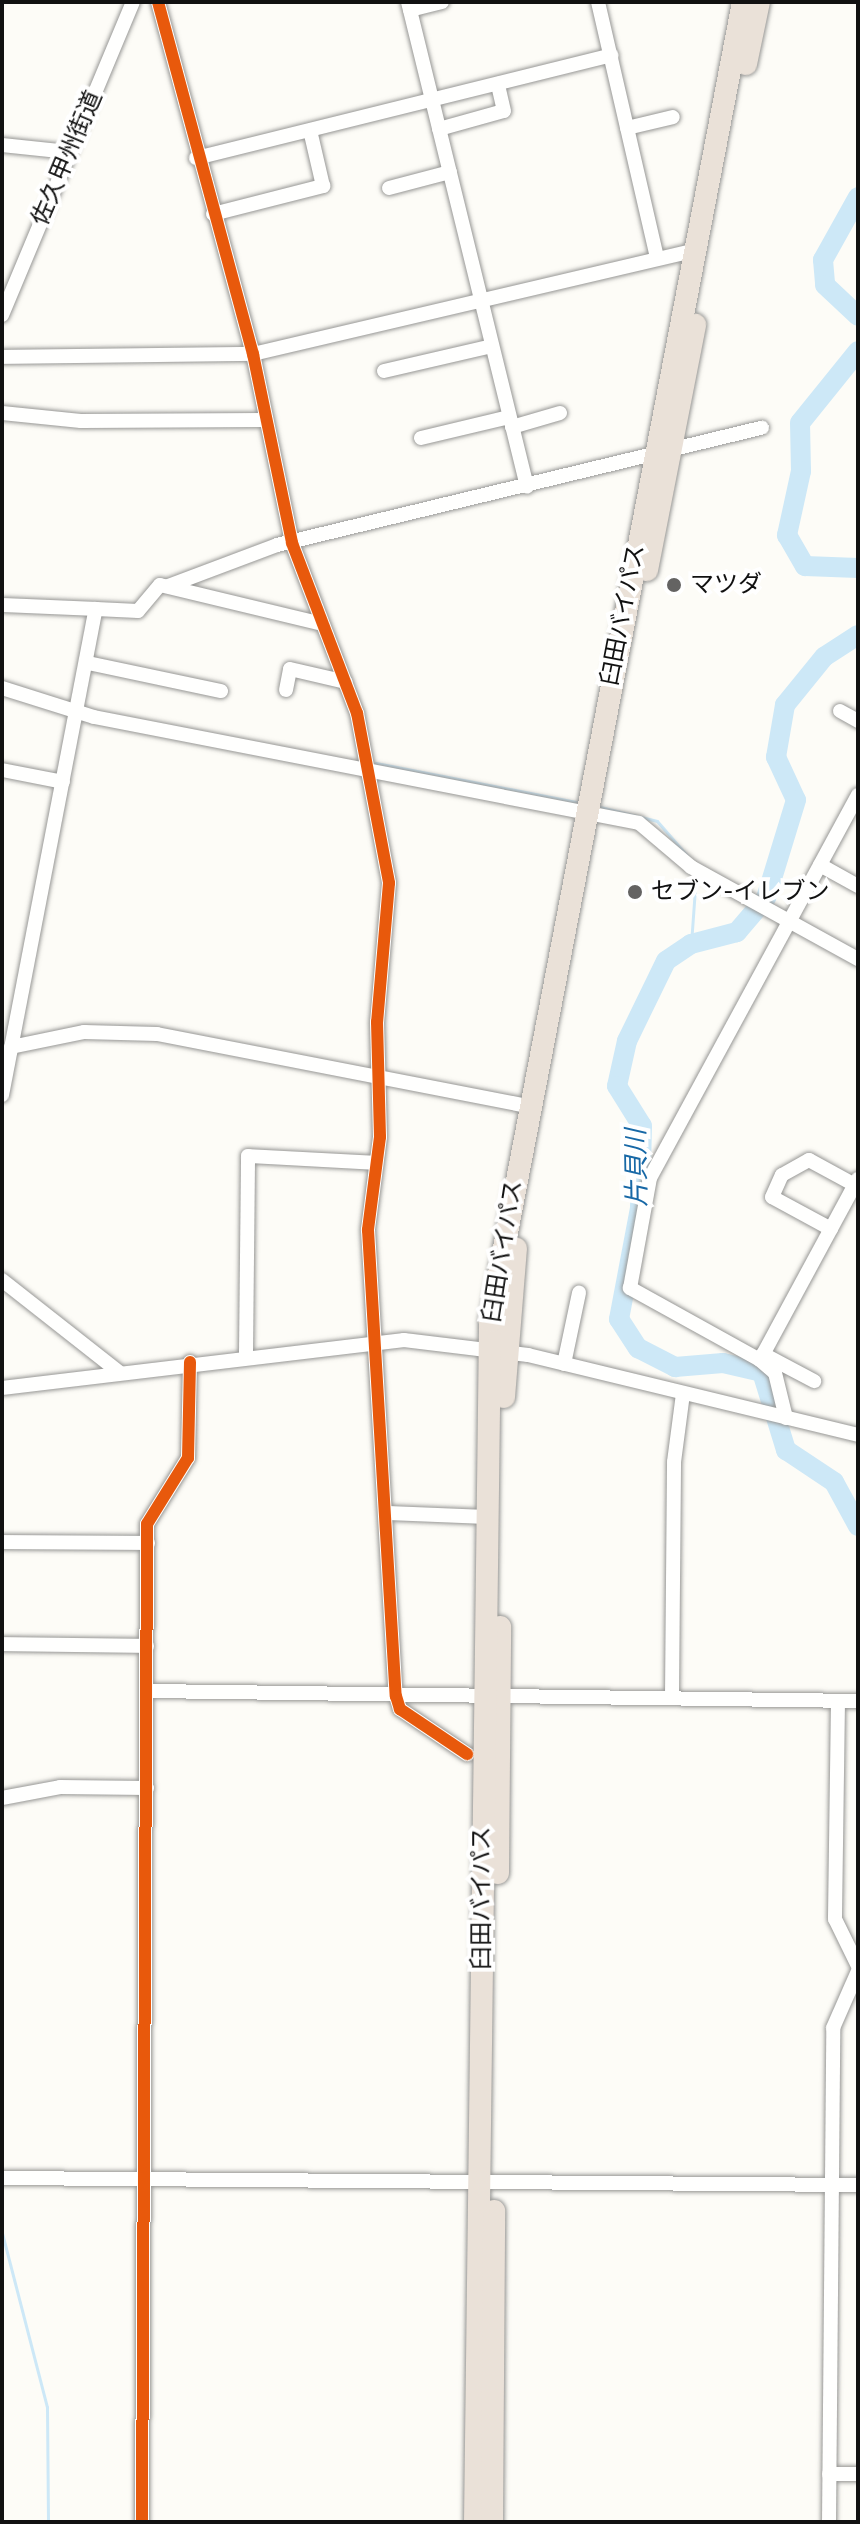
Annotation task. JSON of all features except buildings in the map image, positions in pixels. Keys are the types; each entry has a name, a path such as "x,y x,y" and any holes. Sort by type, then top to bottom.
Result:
{"highway":[{"name":"臼田バイパス","path":"662,453 695,250 743,2"},
{"name":"臼田バイパス","path":"475,2522 487,2182 497,1350 662,453 759,2"},
{"name":"臼田バイパス","path":"492,1698 486,1517 497,1350 529,1106 593,815"},
{"name":"臼田バイパス","path":"487,2182 492,2522"}],"street":[{"name":"佐久甲州街道","path":"2,315 133,2"},
{"path":"158,2 196,158 253,354 292,543 346,682 389,883 376,1163 368,1230 389,1513 396,1696 400,1709 467,1754"},
{"path":"442,2 409,6 527,487"},
{"path":"598,2 656,254"},
{"path":"196,158 611,55"},
{"path":"439,129 504,111 498,84"},
{"path":"627,128 673,117"},
{"path":"213,214 323,186 310,130"},
{"path":"2,145 69,152"},
{"path":"389,188 450,172"},
{"path":"2,357 253,354 656,254 695,250"},
{"path":"384,371 492,346"},
{"path":"2,413 81,421 265,420"},
{"path":"421,438 560,413"},
{"path":"4,605 138,611 155,587 168,586 292,543 762,428"},
{"path":"168,586 322,624"},
{"path":"2,1095 96,609"},
{"path":"88,663 221,691"},
{"path":"286,690 290,669 346,682"},
{"path":"2,688 77,712 652,829 691,867 858,959"},
{"path":"840,711 858,721"},
{"path":"2,770 63,782"},
{"path":"814,1381 761,1357 630,1288 650,1178 820,865 854,813 858,795"},
{"path":"820,865 858,886"},
{"path":"11,1047 84,1032 131,1032 529,1106"},
{"path":"246,1353 248,1156 376,1163"},
{"path":"761,1357 831,1229 856,1182 809,1160 782,1175 772,1197 831,1229"},
{"path":"2,1280 119,1372"},
{"path":"564,1364 579,1293"},
{"path":"2,1388 246,1353 376,1345 404,1340 497,1350 857,1433"},
{"path":"761,1357 775,1373 784,1418"},
{"path":"142,2522 150,1691 147,1646 148,1517 188,1458 190,1362"},
{"path":"672,1696 674,1462 683,1394"},
{"path":"389,1513 486,1517"},
{"path":"2,1542 148,1543"},
{"path":"2,1644 147,1646"},
{"path":"150,1691 858,1701"},
{"path":"829,2522 833,2028 858,1969 835,1919 838,1701"},
{"path":"2,1798 40,1788 147,1788"},
{"path":"2,2178 858,2185"},
{"path":"829,2474 858,2474"}],"waterway":[{"name":"片貝川","path":"858,197 823,260 825,285 858,316"},
{"name":"片貝川","path":"858,351 800,423 801,471 787,535 805,566 858,568"},
{"name":"片貝川","path":"858,635 824,657 785,705 776,757 796,800 766,898 737,932 691,944 666,961 627,1041 617,1086 642,1126 640,1208 619,1319 638,1348 675,1367 723,1363 762,1372 786,1450 834,1482 858,1526"},
{"path":"376,763 581,803"},
{"path":"596,806 657,821 691,860"},
{"path":"691,944 696,875"},
{"path":"2,2233 47,2407 48,2522"}],"cycle path":[{"path":"158,2 253,354 292,543 357,713 389,883 377,1022 380,1137 368,1230 396,1696 400,1709 467,1754"},
{"path":"142,2522 147,1524 188,1458 190,1362"}],"place":[{"name":"マツダ","path":"674,585"},
{"name":"セブン-イレブン","path":"635,892"}]}
